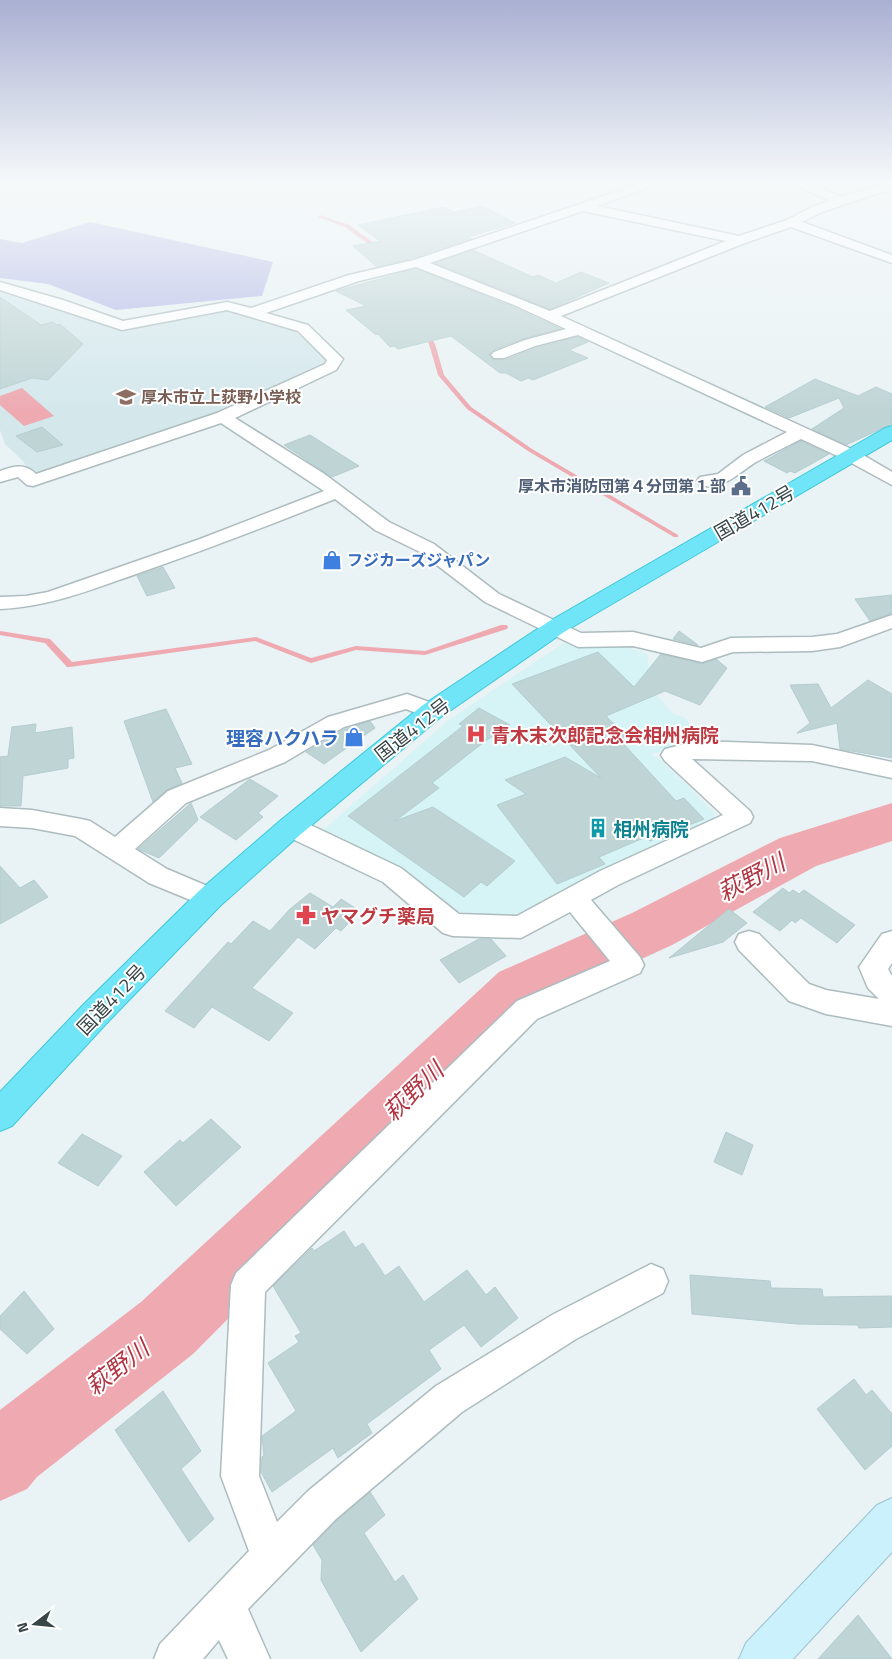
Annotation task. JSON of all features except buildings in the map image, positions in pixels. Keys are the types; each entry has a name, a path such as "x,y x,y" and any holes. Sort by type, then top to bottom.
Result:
{"highway":[{"name":"国道412号","path":"0,1115 94,1015 210,898 291,827 432,711 556,627 892,432"}],"street":[{"path":"251,314 325,286 383,269 417,263 430,258"},
{"path":"548,316 693,258"},
{"path":"417,263 579,330 852,456 892,480"},
{"path":"0,286 122,326 226,306 302,328 335,359 331,367 223,417 33,481 24,472 16,471 0,477"},
{"path":"499,355 530,343 579,330"},
{"path":"223,417 336,492 382,526 427,548 492,598 556,627 578,640 633,639 702,656 731,645 812,644 840,640 892,621"},
{"path":"706,482 722,478 749,459 801,432"},
{"path":"0,603 26,602 52,596 207,543 336,492"},
{"path":"116,851 177,797 278,756 336,722 407,701 432,711"},
{"path":"291,827 392,875 453,925 521,927 574,900 609,878 742,817 673,755 698,749 812,753 892,770"},
{"path":"0,817 32,818 81,828 158,876 210,898"},
{"path":"271,1557 240,1476 248,1285 528,1010 630,964 574,900"},
{"path":"749,942 799,993 826,1002 892,1014"},
{"path":"892,942 873,967 878,980 892,994"},
{"path":"175,1659 224,1604 322,1505 449,1398 564,1327 651,1281"},
{"path":"762,1659 892,1520"},
{"path":"224,1604 249,1659"}],"shaded area":[{"path":"0,258 257,258 273,262 262,296 116,310 48,284 0,278"},
{"name":"厚木市立上荻野小学校","path":"0,289 123,329 223,309 295,331 326,359 323,366 180,428 46,473 31,473 23,461 5,444 0,430"},
{"path":"22,388 54,416 24,426 0,405 0,396"},
{"name":"青木末次郎記念会相州病院","path":"565,642 578,646 619,644 647,654 651,689 673,714 684,717 693,728 698,742 651,754 662,761 715,813 713,822 598,871 514,917 449,911 322,831 449,720"}],"waterway":[{"path":"392,258 404,270 408,282"},
{"path":"424,331 432,344 441,375 469,408 530,450 676,536"},
{"path":"0,633 47,641 70,665 256,639 311,661 356,648 425,653 504,627"},
{"name":"萩野川","path":"0,1462 10,1450 167,1328 519,989 652,929 798,852 892,822"}],"place":[{"name":"厚木市立上荻野小学校","path":"126,397"},
{"name":"厚木市消防団第４分団第１部","path":"741,486"},
{"name":"フジカーズジャパン","path":"332,560"},
{"name":"青木末次郎記念会相州病院","path":"476,734"},
{"name":"理容ハクハラ","path":"354,737"},
{"name":"相州病院","path":"598,828"},
{"name":"ヤマグチ薬局","path":"306,915"}]}
